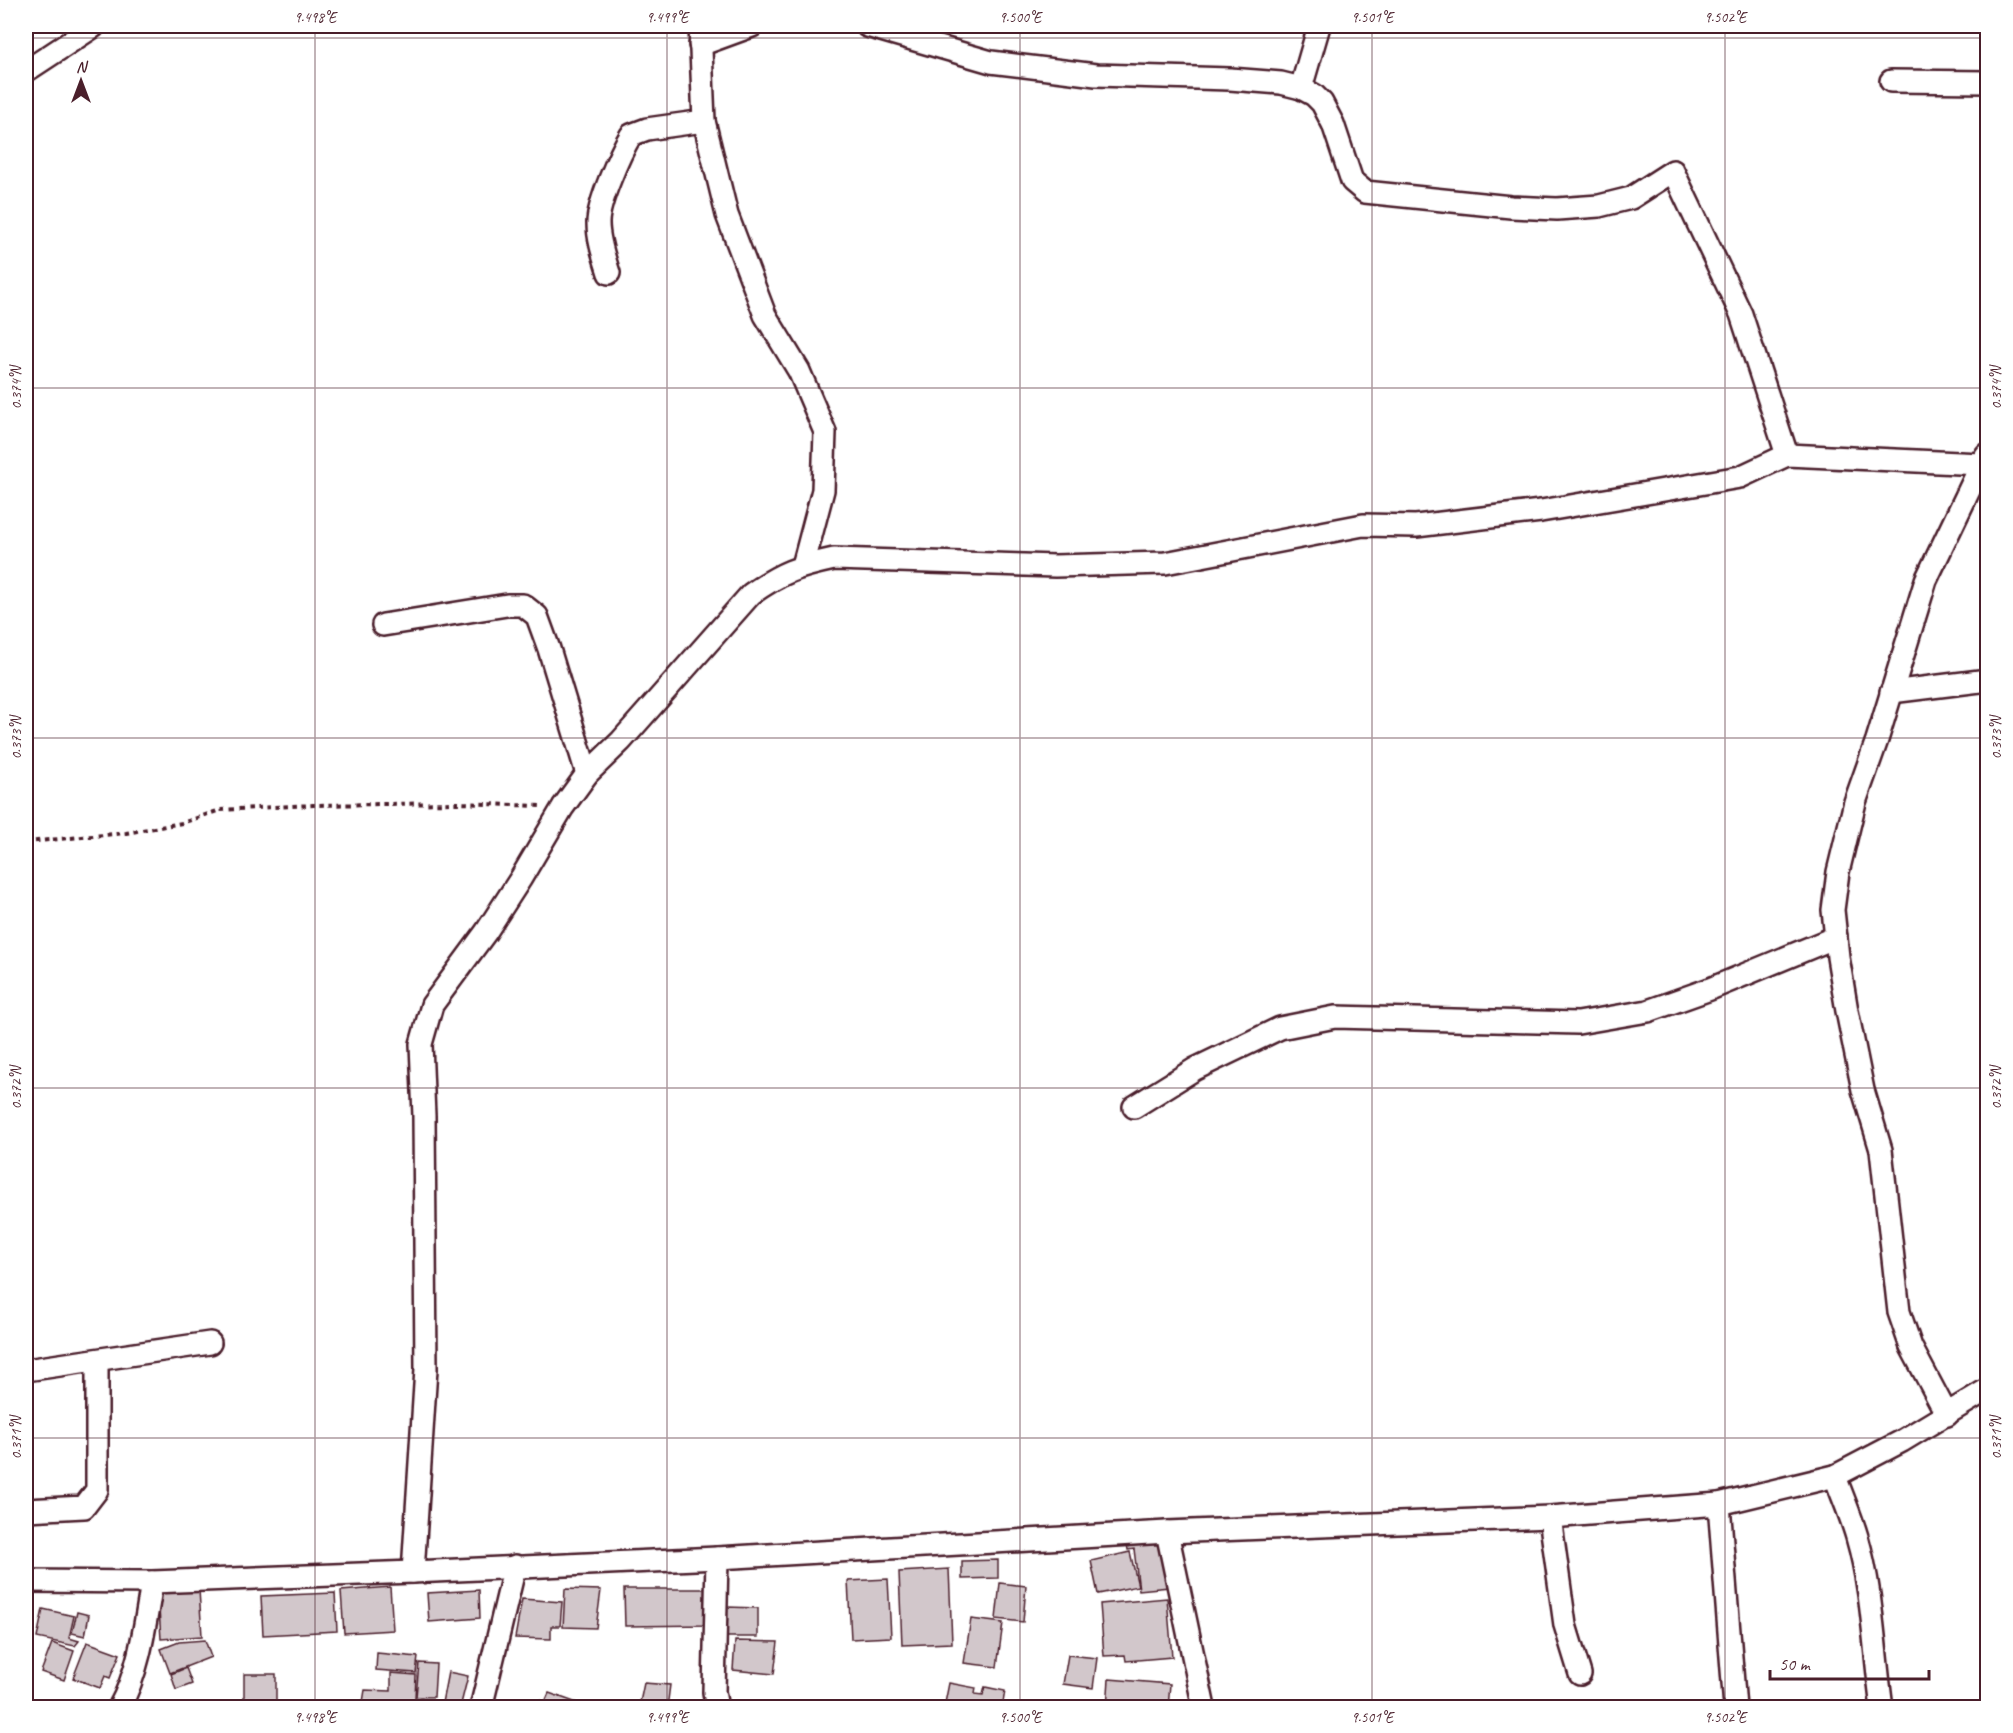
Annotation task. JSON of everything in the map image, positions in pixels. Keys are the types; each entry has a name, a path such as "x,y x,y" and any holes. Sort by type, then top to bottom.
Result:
{"street":[{"path":"752,26 700,35 704,121 727,215 765,315 799,370 825,432 824,490 803,566"},
{"path":"867,26 991,62 1096,75 1230,79 1281,83 1301,88 1322,103 1333,124 1352,181 1365,192 1511,207 1557,209 1588,207 1631,198 1673,171 1741,314 1787,455"},
{"path":"1301,88 1319,26"},
{"path":"26,71 93,27"},
{"path":"1891,81 1988,82"},
{"path":"609,273 600,242 598,221 602,200 631,135 647,129 704,121"},
{"path":"413,1572 426,1369 424,1116 421,1044 432,1005 498,914 563,807 586,774 621,741 751,594 777,576 803,566 834,559 1055,566 1165,563 1363,525 1416,526 1541,511 1740,477 1787,455 1984,458 1926,580 1877,740 1855,802 1838,872 1833,910 1838,957 1863,1090 1881,1150 1899,1312 1911,1347 1947,1415"},
{"path":"383,625 507,605 523,605 530,609 537,616 549,649 586,774"},
{"path":"1891,692 1988,680"},
{"path":"1134,1107 1195,1069 1280,1028 1335,1017 1578,1023 1648,1011 1836,937"},
{"path":"26,1370 210,1343"},
{"path":"26,1510 84,1508 97,1490 97,1360"},
{"path":"26,1581 152,1582 413,1572 1167,1532 1550,1517 1719,1504 1835,1476 1902,1441 1988,1389"},
{"path":"1835,1476 1858,1538 1869,1597 1882,1707"},
{"path":"1719,1504 1736,1707"},
{"path":"1550,1517 1565,1625 1580,1674"},
{"path":"1167,1532 1204,1707"},
{"path":"717,1557 714,1692 717,1707"},
{"path":"481,1707 515,1566"},
{"path":"119,1707 141,1645 152,1582"}],"path":[{"path":"26,843 126,833 182,823 220,810 313,805 459,803 563,807"}],"building":[{"path":"1164,1540 1169,1587 1139,1590 1134,1549 1128,1550 1127,1544"},
{"path":"1130,1552 1138,1586 1098,1594 1091,1561"},
{"path":"998,1560 998,1578 962,1579 962,1561"},
{"path":"949,1569 952,1643 902,1645 899,1572"},
{"path":"888,1579 891,1637 851,1639 848,1581"},
{"path":"1000,1583 1026,1586 1023,1622 996,1619"},
{"path":"390,1587 393,1630 344,1633 341,1591"},
{"path":"565,1589 601,1590 596,1628 563,1627"},
{"path":"624,1589 709,1589 710,1625 625,1626"},
{"path":"199,1590 202,1636 161,1639 158,1593"},
{"path":"479,1590 480,1618 429,1622 427,1593"},
{"path":"335,1593 337,1631 263,1635 261,1596"},
{"path":"1167,1598 1172,1657 1126,1661 1125,1655 1104,1656 1100,1604"},
{"path":"522,1599 562,1602 560,1626 551,1626 551,1639 515,1638"},
{"path":"727,1607 758,1608 758,1637 726,1637"},
{"path":"43,1609 74,1616 69,1638 79,1641 75,1646 37,1638"},
{"path":"77,1612 89,1615 85,1636 72,1633"},
{"path":"26,1618 29,1618 28,1649 26,1649"},
{"path":"971,1619 1003,1623 997,1667 964,1663"},
{"path":"205,1640 211,1657 170,1673 161,1649 179,1642"},
{"path":"735,1641 778,1642 774,1674 733,1670"},
{"path":"87,1642 120,1654 110,1678 105,1676 100,1688 73,1678"},
{"path":"52,1643 74,1651 64,1680 41,1672"},
{"path":"377,1653 418,1657 416,1673 376,1670"},
{"path":"1068,1655 1097,1658 1093,1688 1063,1684"},
{"path":"419,1663 436,1664 434,1697 416,1697"},
{"path":"186,1668 192,1684 176,1690 171,1674"},
{"path":"448,1672 468,1676 460,1708 441,1708"},
{"path":"391,1673 416,1675 415,1698 410,1708 362,1708 365,1690 391,1691"},
{"path":"244,1674 276,1674 276,1701 244,1701"},
{"path":"1109,1679 1170,1684 1168,1708 1107,1708"},
{"path":"644,1683 670,1685 667,1708 639,1707"},
{"path":"949,1683 976,1688 975,1694 983,1695 985,1687 1005,1691 1002,1708 944,1708"},
{"path":"549,1693 580,1704 579,1708 536,1708 539,1700 545,1702"}]}
